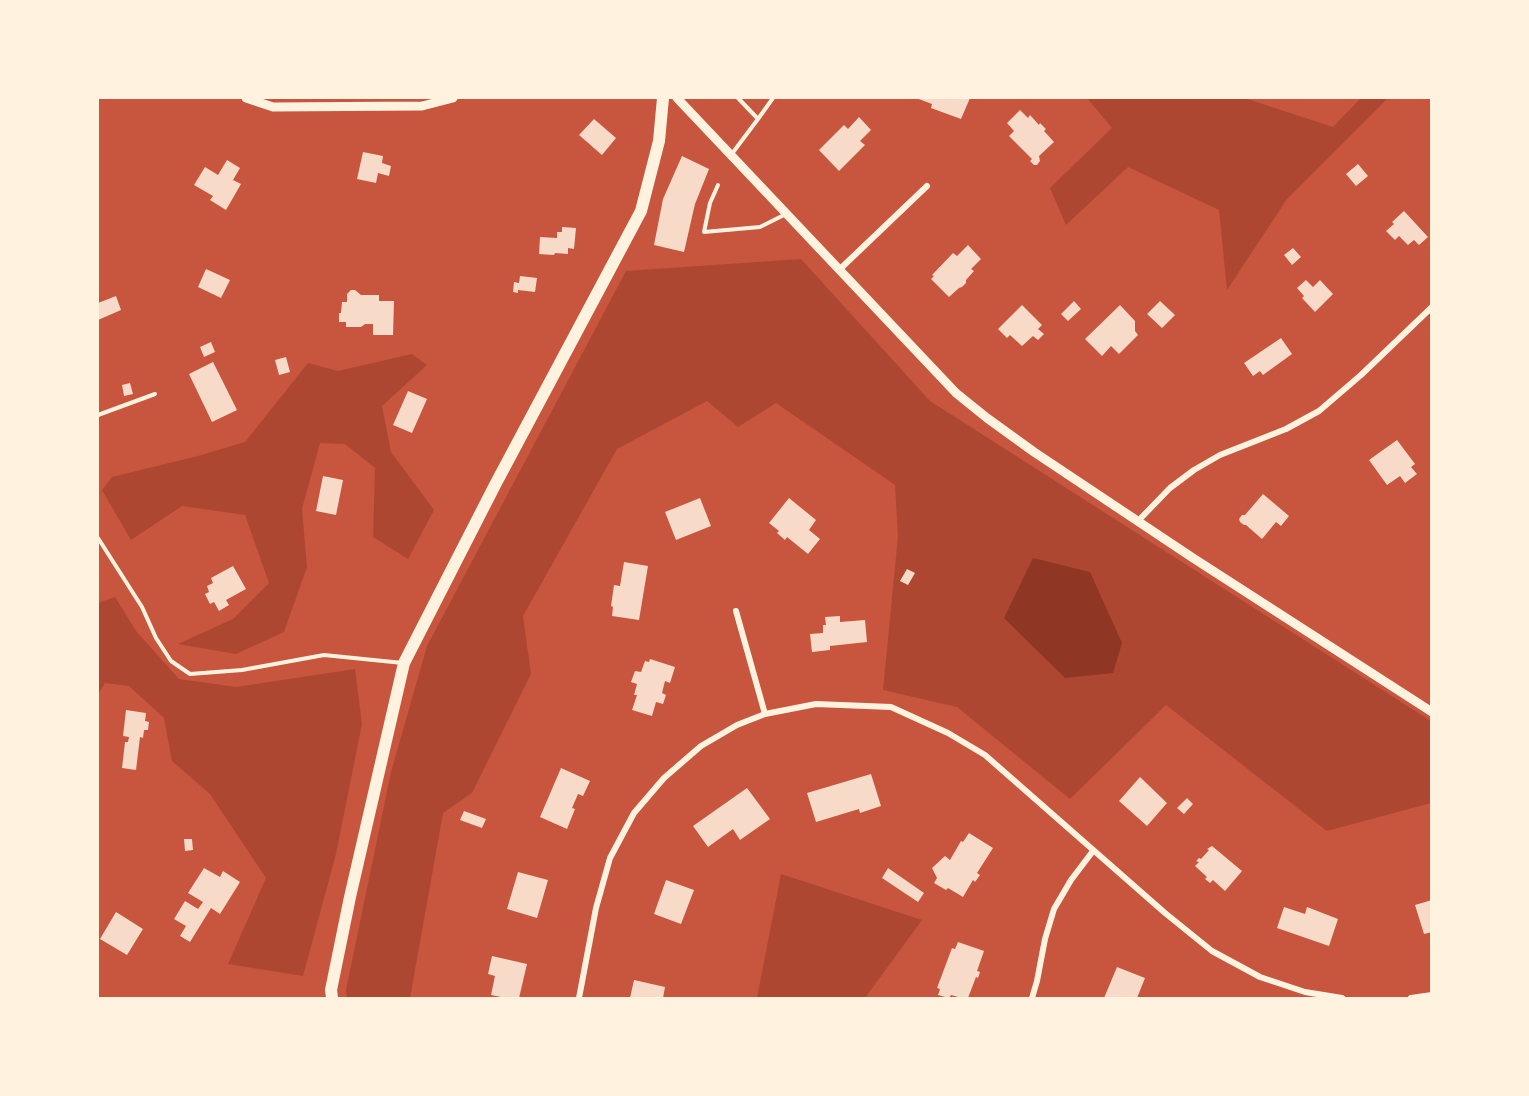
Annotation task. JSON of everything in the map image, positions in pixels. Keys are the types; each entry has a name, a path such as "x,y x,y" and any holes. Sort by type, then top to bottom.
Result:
{"main road":[{"path":"332,999 331,990 350,897 404,663 640,211 659,141 663,98"}],"street":[{"path":"246,98 273,106 422,106 453,98"},
{"path":"676,98 956,393 1034,452 1431,712"},
{"path":"839,270 927,186"},
{"path":"1138,521 1170,488 1194,470 1220,455 1286,429 1319,411 1361,375 1431,307"},
{"path":"736,611 765,714"},
{"path":"579,999 596,908 610,858 634,813 664,778 701,746 737,725 765,714 816,704 891,707 948,733 985,755 1093,851 1212,951 1260,977 1305,992 1342,999"},
{"path":"1032,999 1054,909 1071,880 1093,851"},
{"path":"1411,999 1431,994"}],"lane":[{"path":"738,98 758,119"},
{"path":"730,154 773,98"},
{"path":"718,185 710,203 704,232 760,227 787,214"},
{"path":"98,415 155,394"},
{"path":"98,538 142,607 156,638 171,661 190,674 242,670 324,655 404,663"}],"shaded area":[{"path":"1087,98 1244,98 1333,127 1361,98 1388,98 1287,199 1227,290 1219,210 1128,167 1066,225 1050,188 1112,128"},
{"path":"801,259 930,401 1431,721 1431,803 1327,831 1166,705 1070,799 957,707 883,690 898,536 895,485 776,403 738,427 707,401 617,449 523,616 531,674 472,793 443,813 410,998 347,998 346,990 391,772 427,646 626,271"},
{"path":"412,354 427,365 382,406 391,452 434,510 408,559 373,537 375,468 345,444 320,443 302,509 307,567 284,632 236,654 178,644 233,619 269,583 245,515 182,506 131,540 102,490 112,477 245,442 308,363 338,371"},
{"path":"1033,558 1090,572 1122,643 1113,673 1065,678 1004,618"},
{"path":"115,597 136,631 179,679 236,687 355,669 362,724 336,854 303,976 228,964 266,878 210,794 172,761 164,718 129,686 105,683 98,694 98,603"},
{"path":"781,874 922,920 865,998 757,998"}],"building":[{"path":"916,98 970,98 961,119 931,108 932,104"},
{"path":"1020,110 1028,118 1030,115 1039,125 1040,123 1054,142 1039,156 1040,161 1037,165 1030,161 1032,159 1009,136 1014,131 1007,123"},
{"path":"859,117 871,130 860,141 865,145 839,171 819,150 844,125 848,129"},
{"path":"594,119 616,138 602,155 579,135"},
{"path":"363,152 383,156 382,163 391,166 389,176 378,173 376,183 357,179"},
{"path":"682,156 709,169 695,204 684,252 654,245 663,199"},
{"path":"227,160 240,168 233,180 241,184 226,210 210,200 213,196 194,185 205,167 218,175"},
{"path":"1358,164 1368,176 1356,186 1346,174"},
{"path":"1404,211 1428,237 1419,245 1414,240 1408,245 1399,236 1395,240 1386,231"},
{"path":"562,227 576,228 574,249 568,248 568,254 539,254 540,237 557,238 557,232 562,232"},
{"path":"968,245 981,259 971,269 974,271 966,283 949,297 931,279 934,276 932,275 953,253 957,256"},
{"path":"1293,248 1301,257 1292,265 1284,255"},
{"path":"206,269 230,280 221,298 198,287"},
{"path":"520,276 537,278 535,292 518,290 518,293 513,292 514,282 519,283"},
{"path":"1306,280 1313,287 1320,280 1333,294 1315,312 1302,298 1304,296 1297,288"},
{"path":"351,290 361,295 379,295 379,301 394,301 393,335 373,335 373,324 346,327 346,322 339,322 342,302 347,302 347,294"},
{"path":"116,296 121,310 98,320 98,303"},
{"path":"1074,301 1081,309 1068,321 1061,314"},
{"path":"1160,301 1175,315 1162,328 1147,314"},
{"path":"1022,305 1042,325 1038,329 1044,334 1038,340 1033,336 1022,346 1010,335 1007,338 998,329"},
{"path":"1120,305 1135,321 1135,331 1138,335 1119,354 1111,346 1102,356 1085,339"},
{"path":"1281,338 1292,354 1263,375 1260,371 1253,376 1244,363"},
{"path":"211,342 215,352 204,357 200,347"},
{"path":"286,357 290,372 279,375 275,360"},
{"path":"213,362 237,410 212,422 189,374"},
{"path":"130,383 133,394 124,396 122,385"},
{"path":"408,391 427,399 412,433 393,425"},
{"path":"1397,440 1415,464 1411,467 1417,474 1405,483 1400,476 1387,485 1369,460"},
{"path":"323,476 343,480 336,515 316,511"},
{"path":"1263,494 1289,516 1281,526 1276,522 1262,539 1239,519"},
{"path":"700,498 711,526 676,540 665,512"},
{"path":"789,498 816,520 809,530 820,539 808,554 787,537 785,540 769,523"},
{"path":"624,562 648,566 639,620 612,616 614,585 620,586"},
{"path":"233,566 246,589 226,600 229,605 219,611 214,602 210,604 205,594 209,592 207,586 213,583 211,578"},
{"path":"907,569 915,573 908,585 900,581"},
{"path":"840,616 840,622 865,620 867,642 830,646 830,650 812,652 810,634 823,633 823,625 826,625 825,617"},
{"path":"650,659 675,667 670,683 665,681 662,693 666,695 663,704 656,702 652,716 632,710 637,695 634,695 637,684 631,682 635,671 641,672 645,661 649,662"},
{"path":"126,710 146,713 145,721 149,722 148,730 144,730 143,738 140,737 136,770 122,768 125,742 128,742 129,737 123,736"},
{"path":"561,768 590,781 583,796 578,794 567,829 540,817"},
{"path":"871,774 881,806 860,813 859,809 816,822 807,793"},
{"path":"1140,777 1167,803 1147,826 1119,801"},
{"path":"747,788 770,819 740,840 733,829 708,847 693,826"},
{"path":"1187,798 1193,804 1184,814 1177,808"},
{"path":"464,811 486,819 482,828 460,820"},
{"path":"969,833 993,848 977,873 980,875 975,882 973,880 963,897 934,883 937,878 932,868 945,856 950,860 961,841 963,842"},
{"path":"184,839 192,839 193,850 185,851"},
{"path":"1212,846 1242,871 1225,891 1213,880 1210,883 1205,879 1207,877 1195,866 1199,862 1196,861 1201,859 1209,850 1207,849"},
{"path":"204,868 220,877 223,871 240,882 220,914 211,908 190,942 180,936 186,926 174,919 185,901 198,909 203,902 188,893"},
{"path":"888,868 924,893 918,902 882,878"},
{"path":"518,872 548,880 537,918 507,909"},
{"path":"666,880 694,890 681,924 654,914"},
{"path":"1432,900 1432,932 1424,934 1415,905"},
{"path":"1284,907 1305,914 1307,907 1338,919 1329,946 1277,928"},
{"path":"116,912 143,929 127,955 100,939"},
{"path":"958,942 984,951 977,971 980,972 978,978 976,977 968,998 951,995 949,998 938,995 940,989 937,988 952,948 955,949"},
{"path":"492,956 527,964 519,998 491,995 495,976 488,974"},
{"path":"1117,967 1145,978 1137,998 1104,998"},
{"path":"634,980 665,987 663,998 630,998"}]}
